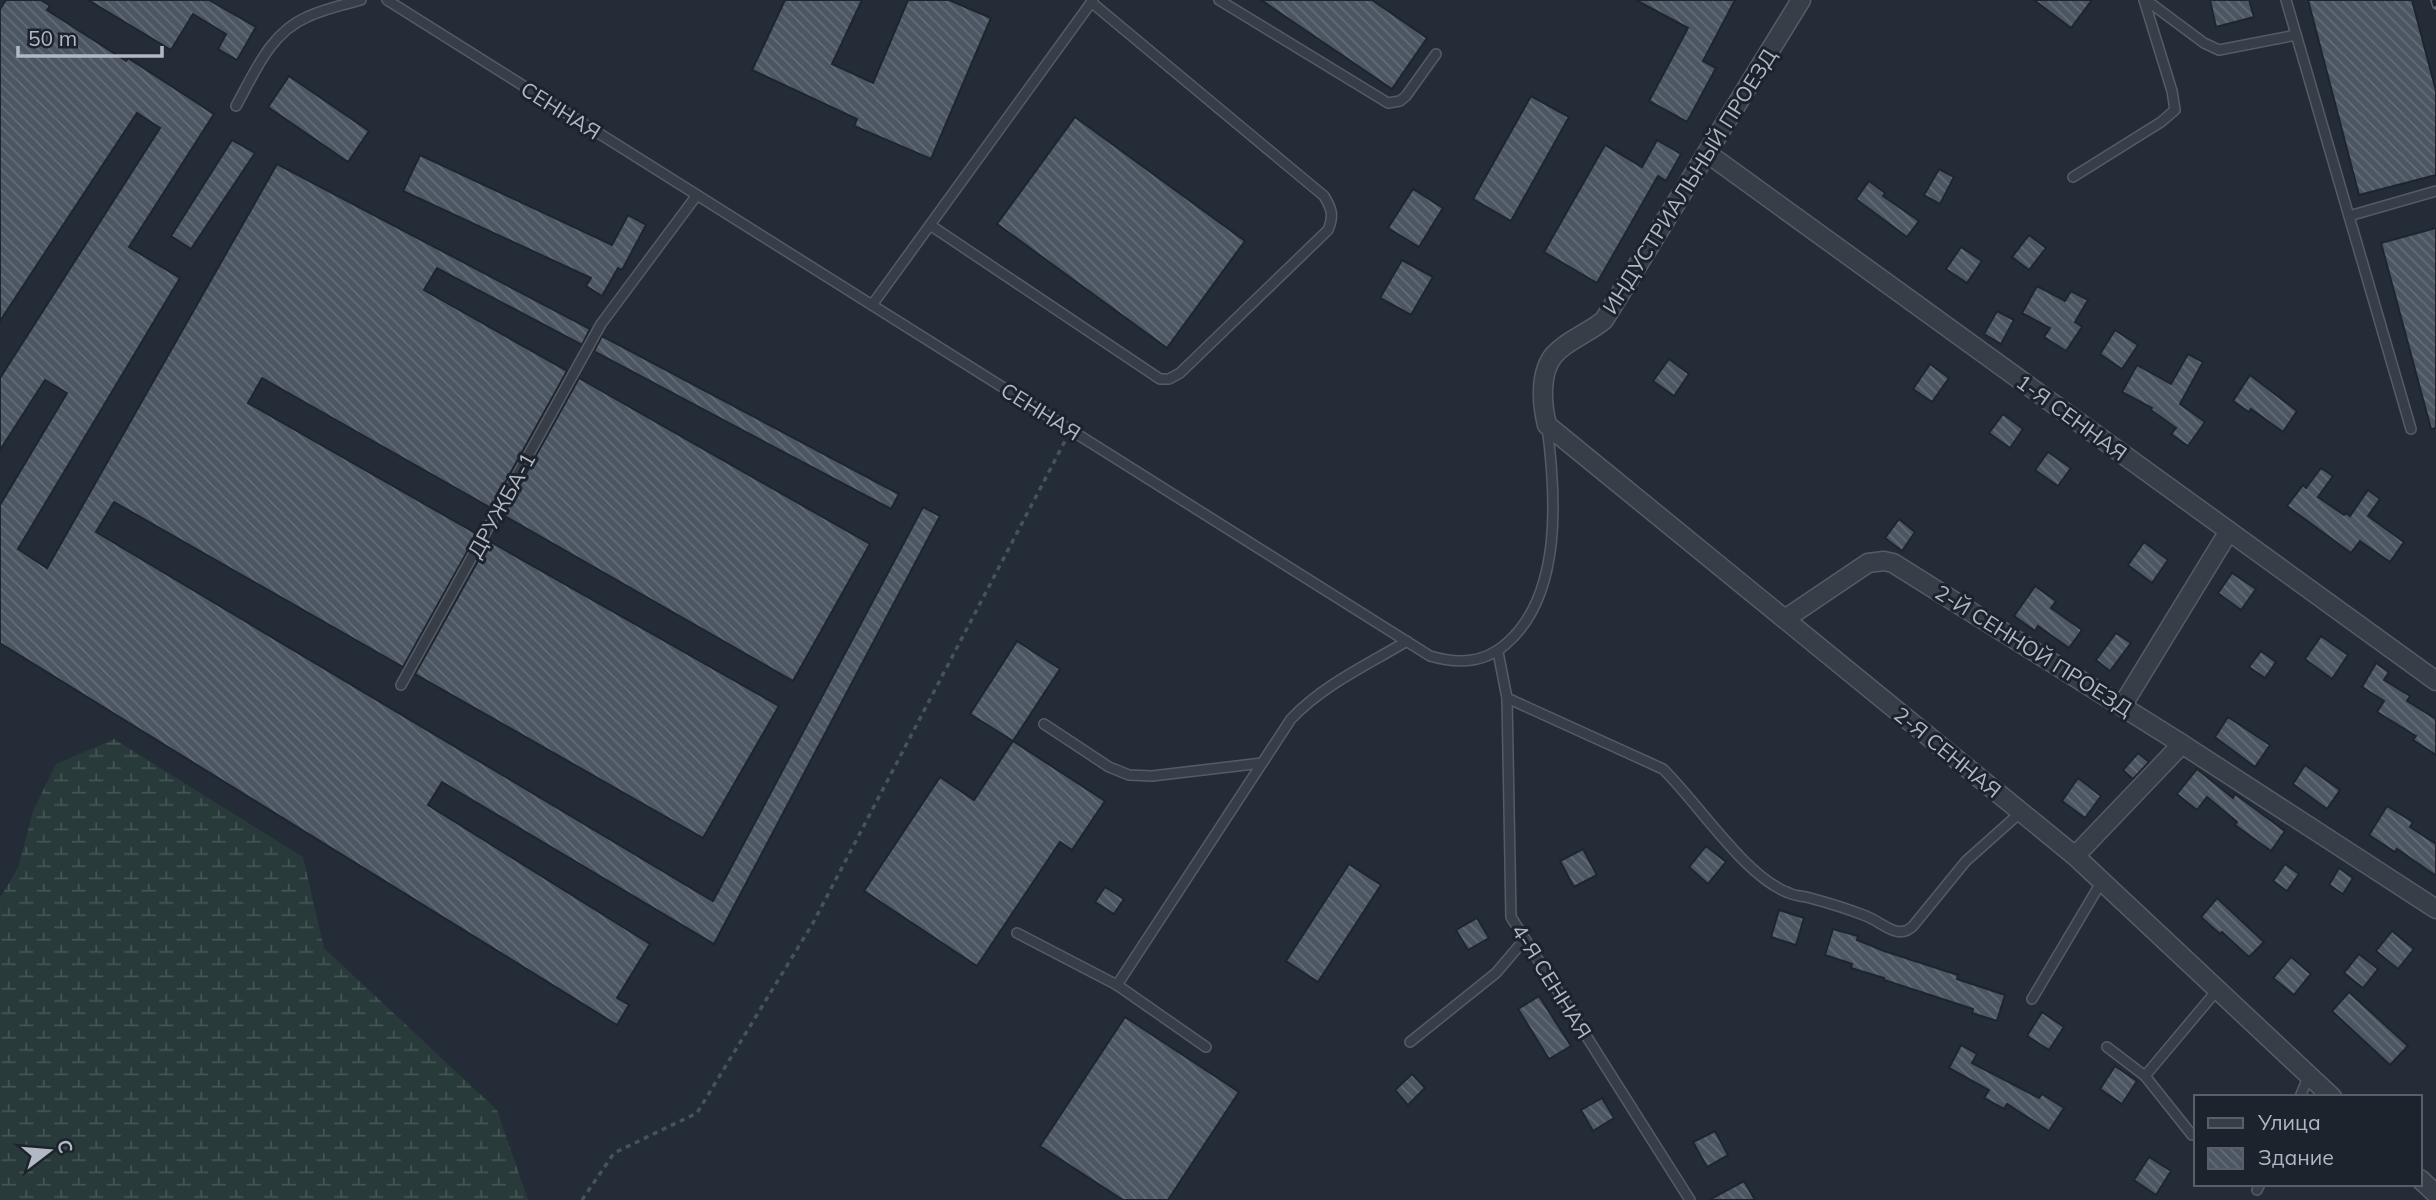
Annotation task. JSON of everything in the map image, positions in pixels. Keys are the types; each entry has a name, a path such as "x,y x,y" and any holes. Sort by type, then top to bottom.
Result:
{"street":[{"name":"ИНДУСТРИАЛЬНЫЙ ПРОЕЗД","path":"1547,425 1544,410 1546,368 1554,356 1604,320 1801,0"},
{"name":"1-Я СЕННАЯ","path":"1707,153 2436,681"},
{"name":"2-Я СЕННАЯ","path":"1547,425 2076,856 2330,1095"},
{"path":"2122,706 2229,531"},
{"name":"2-Й СЕННОЙ ПРОЕЗД","path":"1784,619 1868,563 1884,561 1903,567 2436,909"},
{"path":"2076,856 2182,744"},
{"path":"2422,1181 2436,1194"}],"lane":[{"path":"236,106 273,41 290,26 308,16 361,0"},
{"name":"СЕННАЯ","path":"387,0 1430,656 1454,663 1498,652 1519,633 1532,614 1548,570 1553,514 1547,425"},
{"path":"1219,0 1388,103 1400,101 1406,96 1436,54"},
{"path":"2145,0 2204,43 2219,50 2296,35"},
{"path":"2073,177 2161,122 2175,110 2172,91 2145,0"},
{"path":"2286,0 2411,429"},
{"path":"872,305 1092,1 1324,196 1331,206 1333,218 1328,230 1180,373 1169,379 1160,379 930,225"},
{"path":"2349,216 2436,191"},
{"name":"ДРУЖБА-1","path":"401,685 601,324 697,195"},
{"path":"1117,985 1291,719 1307,702 1407,642"},
{"name":"4-Я СЕННАЯ","path":"1498,652 1507,698 1511,917 1690,1200"},
{"path":"1507,698 1664,769 1738,854 1771,883 1788,893 1877,920 1900,933 1905,933 1913,926 1966,861 2021,812"},
{"path":"1044,724 1108,767 1129,775 1152,776 1262,763"},
{"path":"2032,999 2102,881"},
{"path":"1017,933 1117,985 1206,1047"},
{"path":"1410,1042 1496,973 1525,939"},
{"path":"2145,1076 2218,989"},
{"path":"2108,1047 2145,1076 2192,1135"},
{"path":"2301,1095 2309,1075"}],"path":[{"path":"582,1200 614,1153 697,1113 813,923 1071,430"}],"green space":[{"path":"114,739 303,857 324,948 497,1110 528,1200 0,1200 0,898 18,868 33,811 56,764"}],"building":[{"path":"6,0 41,0 50,6 47,10 214,114 129,247 180,278 18,549 47,568 277,164 590,329 582,345 437,268 424,290 567,371 491,508 262,378 248,403 477,534 403,667 114,502 96,532 713,901 923,507 940,516 714,944 442,782 428,805 650,944 617,998 629,1005 617,1025 0,643 0,505 67,393 45,380 0,450 0,378 160,128 137,113 0,321 0,9"},
{"path":"88,0 209,0 256,27 237,60 218,49 226,34 193,14 171,50"},
{"path":"785,0 862,0 832,64 873,83 908,0 949,0 991,18 931,159 854,126 857,119 752,70"},
{"path":"1261,0 1372,0 1427,38 1392,89"},
{"path":"1636,0 1735,0 1703,61 1716,68 1687,122 1649,101 1688,28"},
{"path":"2034,0 2092,0 2071,28"},
{"path":"2210,0 2249,0 2254,17 2216,27"},
{"path":"2308,0 2412,0 2436,91 2436,175 2359,195"},
{"path":"289,76 369,131 348,162 268,107"},
{"path":"1531,96 1569,117 1511,221 1473,199"},
{"path":"1075,117 1245,241 1167,348 997,224"},
{"path":"232,140 255,153 191,249 171,236"},
{"path":"1657,140 1681,154 1666,181 1658,176 1597,283 1544,252 1605,145 1642,167"},
{"path":"420,155 612,245 628,215 646,225 622,270 618,268 602,296 586,286 591,278 403,191"},
{"path":"1939,169 1954,177 1940,204 1924,195"},
{"path":"1869,181 1885,193 1883,196 1919,221 1907,237 1856,199"},
{"path":"1413,189 1443,208 1419,247 1388,228"},
{"path":"2436,228 2436,428 2431,429 2381,243"},
{"path":"2029,235 2046,248 2029,270 2012,257"},
{"path":"1961,247 1982,261 1967,283 1946,269"},
{"path":"1402,260 1433,277 1411,315 1380,298"},
{"path":"2037,286 2065,301 2071,291 2088,300 2075,322 2082,327 2066,351 2044,337 2050,328 2022,313"},
{"path":"1997,311 2014,320 2001,344 1984,334"},
{"path":"2115,330 2138,345 2122,369 2100,354"},
{"path":"602,336 899,494 891,509 599,354 594,351"},
{"path":"2188,354 2203,362 2180,404 2205,422 2188,446 2171,434 2176,428 2151,410 2152,408 2122,392 2137,365 2171,384"},
{"path":"1669,359 1689,374 1674,396 1653,381"},
{"path":"1930,364 1949,378 1932,402 1913,389"},
{"path":"2250,375 2297,411 2283,432 2251,409 2249,412 2233,401"},
{"path":"579,378 870,544 793,681 503,515"},
{"path":"2003,414 2023,429 2010,448 1989,433"},
{"path":"2048,452 2071,468 2058,486 2035,470"},
{"path":"2321,468 2333,476 2318,497 2344,515 2346,513 2350,516 2368,490 2380,499 2368,516 2404,542 2390,562 2360,541 2351,553 2287,506 2303,485 2306,488"},
{"path":"1899,519 1915,532 1902,551 1885,538"},
{"path":"489,541 779,706 703,838 415,674"},
{"path":"2144,542 2168,560 2152,583 2128,565"},
{"path":"2232,573 2256,589 2241,610 2218,593"},
{"path":"2035,586 2056,601 2051,608 2082,630 2069,648 2038,626 2035,631 2014,616"},
{"path":"2116,633 2131,643 2110,671 2096,660"},
{"path":"2321,636 2348,655 2332,679 2305,659"},
{"path":"1017,641 1060,669 1013,741 970,714"},
{"path":"2261,651 2276,662 2265,678 2249,667"},
{"path":"2376,663 2389,672 2384,680 2410,696 2407,701 2436,719 2436,755 2413,740 2416,736 2377,712 2384,701 2362,687"},
{"path":"2228,717 2270,745 2255,767 2215,737"},
{"path":"1013,741 1105,801 1072,850 1060,842 977,966 864,891 940,777 974,800"},
{"path":"2138,753 2149,762 2133,779 2123,770"},
{"path":"2305,765 2340,790 2327,809 2293,784"},
{"path":"2197,769 2233,798 2235,794 2285,831 2271,851 2235,825 2237,822 2207,797 2197,810 2177,794"},
{"path":"2078,778 2101,796 2085,818 2062,801"},
{"path":"2387,806 2413,822 2410,827 2436,844 2436,876 2397,849 2395,852 2369,835"},
{"path":"1706,846 1726,862 1708,884 1689,867"},
{"path":"1583,849 1597,875 1574,887 1560,861"},
{"path":"1349,864 1381,885 1318,982 1286,961"},
{"path":"2285,864 2299,874 2287,891 2273,881"},
{"path":"2339,868 2353,878 2343,894 2329,885"},
{"path":"1105,887 1124,899 1114,914 1095,902"},
{"path":"2217,898 2264,942 2249,957 2201,917"},
{"path":"1779,910 1804,918 1796,945 1771,937"},
{"path":"1477,918 1489,938 1468,950 1456,930"},
{"path":"1833,929 1858,936 1857,940 1884,951 1958,975 1957,979 2005,995 1997,1021 1972,1013 1973,1009 1851,968 1852,964 1825,955"},
{"path":"2392,931 2414,949 2398,969 2376,951"},
{"path":"2359,954 2378,969 2363,988 2344,973"},
{"path":"2291,957 2311,974 2294,995 2273,978"},
{"path":"2349,992 2408,1046 2390,1065 2332,1011"},
{"path":"1539,996 1571,1046 1549,1059 1518,1009"},
{"path":"2042,1012 2064,1027 2049,1050 2027,1036"},
{"path":"1125,1017 1239,1092 1168,1200 1123,1200 1040,1146"},
{"path":"1961,1045 1977,1054 1972,1063 2039,1098 2042,1094 2064,1108 2049,1131 2007,1104 2004,1109 1984,1098 1989,1090 1949,1068"},
{"path":"2115,1066 2137,1081 2122,1104 2100,1089"},
{"path":"1412,1074 1425,1088 1408,1105 1395,1090"},
{"path":"1602,1098 1614,1118 1593,1131 1581,1110"},
{"path":"1715,1131 1728,1155 1707,1167 1693,1142"},
{"path":"2149,1157 2171,1171 2156,1195 2134,1180"},
{"path":"1744,1181 1755,1200 1709,1200"}],"railway":[{"path":"2434,0 2436,6"}]}
